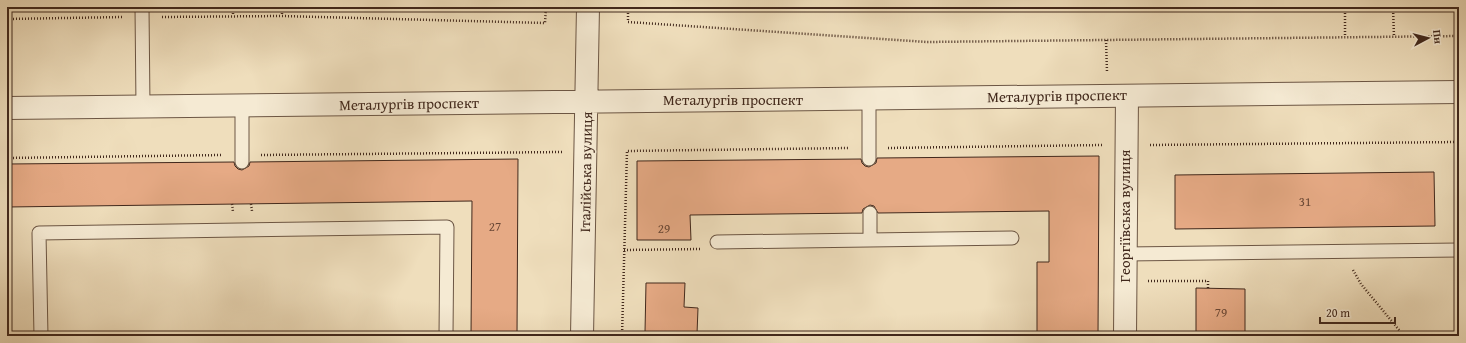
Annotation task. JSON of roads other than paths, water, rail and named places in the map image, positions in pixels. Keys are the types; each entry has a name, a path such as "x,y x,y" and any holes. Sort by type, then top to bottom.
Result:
{"street":[{"name":"Італійська вулиця","path":"582,336 588,7"},
{"name":"Металургів проспект","path":"7,108 1459,92"},
{"name":"Георгіївська вулиця","path":"1125,336 1126,96"}],"lane":[{"path":"142,12 143,106"},
{"path":"868,99 869,153"},
{"path":"242,105 242,158"},
{"path":"870,213 870,240"},
{"path":"41,336 39,233 447,227 446,336"},
{"path":"717,242 1012,238"},
{"path":"1125,254 1459,250"}]}
